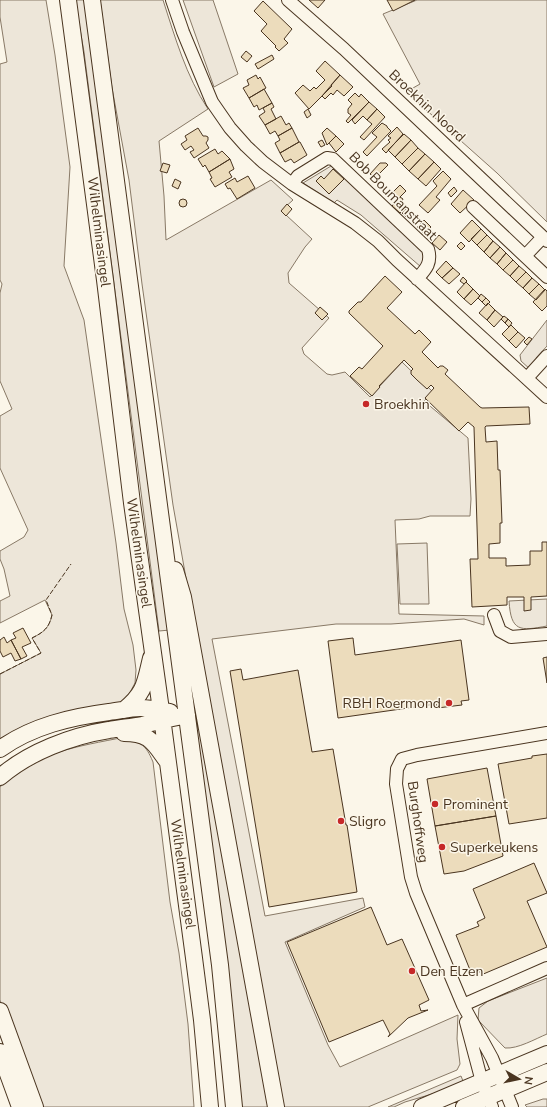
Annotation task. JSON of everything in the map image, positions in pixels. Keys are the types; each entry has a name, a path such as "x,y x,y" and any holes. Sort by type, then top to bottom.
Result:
{"main road":[{"name":"Wilhelminasingel","path":"68,0 104,273 132,504 162,715 202,1020 210,1107"},
{"name":"Wilhelminasingel","path":"92,0 220,965 234,1107"},
{"path":"159,512 183,597 276,1107"},
{"path":"124,710 141,693 146,680 153,649"},
{"path":"0,750 25,734 46,725 74,718 138,708 162,715"},
{"path":"0,777 17,764 36,753 93,733 162,715 187,715"},
{"path":"93,733 141,734 153,742 168,762"},
{"path":"0,1011 35,1107"},
{"path":"0,1052 20,1107"},
{"path":"464,1107 487,1095 499,1075 547,1054"},
{"path":"422,1107 487,1095 505,1090 547,1072"}],"street":[{"path":"172,0 182,32 212,102 230,128 246,146 263,162 292,184 355,223 378,241 417,279 547,397"},
{"name":"Broekhin Noord","path":"288,0 355,60 545,239 525,256"},
{"name":"Bob Boumanstraat","path":"292,184 298,176 327,158 333,159 428,249 430,256 429,262 417,279"},
{"path":"473,208 547,277"},
{"path":"527,378 547,356"},
{"path":"494,615 500,631 511,637 547,634"},
{"name":"Burghoffweg","path":"512,1107 499,1075 462,1005 416,893 411,877 396,784 397,769 402,759 416,755 547,733"},
{"path":"462,1005 547,968"},
{"name":"Burghoffweg","path":"462,1005 487,1095"}],"shaded area":[{"path":"0,0 46,0 70,167 64,266 84,320 124,609 133,645 136,670 135,683 129,694 124,700 112,707 0,744 0,674 41,653 32,638 40,634 45,629 52,615 45,600 0,623 0,601 10,596 4,569 0,559 0,551 24,537 28,530 0,468 0,416 12,409 0,381 0,293 2,284 0,280 0,64 7,62 0,17"},
{"path":"75,0 86,0 170,630 159,631 84,52"},
{"path":"100,0 163,0 187,70 208,109 159,141 166,240 271,180 293,200 283,209 286,215 312,239 288,273 289,283 329,318 302,348 304,354 327,374 332,375 345,372 370,397 402,362 433,392 424,401 468,438 471,499 470,516 430,516 419,519 395,520 399,614 484,616 484,625 464,619 391,624 336,624 212,639 265,916 363,898 365,907 285,942 328,1045 340,1067 458,1015 457,1039 460,1064 457,1070 368,1107 280,1107 173,505 129,180 112,88"},
{"path":"183,0 213,0 238,74 214,87"},
{"path":"417,0 547,0 547,222 497,173 406,92 420,84 383,14"},
{"path":"331,166 334,167 422,249 425,256 421,267 361,215 337,200 334,203 303,183"},
{"path":"547,320 547,346 536,358 537,359 531,370 521,361 520,355"},
{"path":"427,543 429,604 400,604 397,544"},
{"path":"547,599 547,626 530,629 519,627 515,624 512,619 509,601"},
{"path":"179,602 272,1107 241,1107"},
{"path":"125,737 142,745 148,751 153,762 170,902 179,953 188,1024 194,1107 40,1107 0,1000 0,787 29,765 58,752"},
{"path":"547,978 547,1034 515,1047 505,1048 478,1020 479,1008 488,1001"},
{"path":"461,1076 463,1081 449,1089 405,1102 394,1107 388,1107"},
{"path":"547,1099 547,1107 527,1107 525,1105"}],"building":[{"path":"309,0 325,0 318,8"},
{"path":"387,0 415,0 393,11"},
{"path":"263,1 292,29 284,39 288,43 279,51 261,31 267,24 254,11"},
{"path":"246,51 252,56 247,62 241,57"},
{"path":"272,55 274,59 258,69 255,64"},
{"path":"325,61 340,75 331,85 332,86 309,109 295,93 303,85 310,91 314,87 316,89 325,80 316,71"},
{"path":"256,75 258,79 260,77 266,88 249,98 243,88 249,85 247,80"},
{"path":"340,75 353,87 344,96 337,90 333,95 331,93 325,99 322,96"},
{"path":"264,89 272,103 259,110 257,105 254,107 249,98"},
{"path":"355,93 359,97 361,94 369,102 348,123 346,121 351,115 348,113 348,109 352,104 348,100"},
{"path":"369,102 377,109 367,120 363,116 355,124 352,120"},
{"path":"272,103 274,107 271,109 276,119 265,125 259,116 265,112 263,108"},
{"path":"308,109 311,115 307,118 304,112"},
{"path":"377,109 385,117 364,140 360,137 372,124 367,120"},
{"path":"281,116 286,125 289,123 292,128 278,136 275,131 270,134 265,125"},
{"path":"382,123 391,131 367,156 363,152 377,137 372,133"},
{"path":"397,127 403,134 386,153 382,149 390,142 388,140 391,138 388,136"},
{"path":"198,128 203,136 208,137 206,143 209,148 194,158 190,152 194,150 191,146 185,150 181,144 187,140 185,136"},
{"path":"292,128 299,142 280,153 275,143 280,140 278,136"},
{"path":"327,128 336,136 327,145 322,133"},
{"path":"404,134 411,140 395,157 388,150"},
{"path":"336,136 344,144 336,152 329,143"},
{"path":"322,140 325,145 321,147 318,142"},
{"path":"411,140 418,148 402,164 395,157"},
{"path":"299,142 307,155 294,163 291,159 285,162 280,153"},
{"path":"418,148 425,154 409,171 402,164"},
{"path":"215,149 218,154 222,151 230,159 209,172 205,165 203,167 198,159"},
{"path":"425,154 434,162 418,179 409,171"},
{"path":"230,159 234,169 229,172 232,177 215,187 210,179 212,178 209,172"},
{"path":"434,162 441,169 426,186 418,179"},
{"path":"163,163 170,165 167,173 160,171"},
{"path":"380,163 386,163 388,165 375,178 370,174"},
{"path":"333,169 344,179 329,194 316,181 321,176 324,179"},
{"path":"443,171 451,179 436,197 440,200 428,213 419,205 437,186 433,181"},
{"path":"248,176 255,188 237,199 230,188 228,189 225,184 235,178 237,182"},
{"path":"175,179 181,182 178,189 172,186"},
{"path":"400,185 406,191 399,198 393,192"},
{"path":"454,187 457,191 451,197 448,193"},
{"path":"463,190 474,200 460,213 451,204"},
{"path":"400,197 407,206 400,213 392,206"},
{"path":"181,199 185,199 187,203 185,207 181,207 179,205 179,201"},
{"path":"287,204 292,209 286,216 281,211"},
{"path":"405,209 410,213 406,217 402,213"},
{"path":"424,220 431,227 424,234 417,227"},
{"path":"472,220 481,229 469,242 460,233"},
{"path":"481,229 487,235 477,245 471,239"},
{"path":"439,235 447,242 440,250 432,243"},
{"path":"487,235 493,241 484,252 477,245"},
{"path":"493,241 500,247 490,258 484,252"},
{"path":"461,242 465,246 461,250 457,246"},
{"path":"500,247 506,253 497,264 490,258"},
{"path":"506,253 513,260 503,270 497,264"},
{"path":"513,260 519,266 510,276 503,270"},
{"path":"446,261 453,268 442,278 436,272"},
{"path":"519,266 526,272 516,282 510,276"},
{"path":"453,268 460,274 449,284 442,278"},
{"path":"526,272 532,278 523,288 516,282"},
{"path":"385,276 402,292 387,308 415,334 419,330 431,342 422,352 438,368 443,366 448,370 445,374 480,407 529,407 530,424 485,427 486,442 497,441 498,470 500,470 502,523 500,523 500,543 489,544 489,558 506,558 506,566 530,565 530,551 542,551 542,542 547,542 547,596 531,597 531,610 524,611 524,597 507,597 507,605 472,607 470,559 478,559 474,427 468,422 459,431 425,398 434,388 431,385 427,389 417,380 411,374 413,369 404,360 379,386 380,387 372,396 350,376 359,367 362,369 383,346 349,313 349,311 358,302 361,302"},
{"path":"463,277 467,281 464,284 460,281"},
{"path":"532,278 539,284 529,294 523,288"},
{"path":"466,282 473,289 464,299 457,292"},
{"path":"539,284 545,290 536,300 529,294"},
{"path":"473,289 480,296 471,305 464,299"},
{"path":"545,289 547,291 547,306 542,311 533,302"},
{"path":"481,294 486,298 482,302 478,298"},
{"path":"486,298 490,302 486,306 482,302"},
{"path":"488,303 495,310 487,320 479,313"},
{"path":"320,307 328,314 322,320 315,313"},
{"path":"495,310 503,317 494,327 487,320"},
{"path":"504,316 508,319 505,323 501,319"},
{"path":"508,319 512,323 509,327 505,323"},
{"path":"511,325 518,332 509,341 502,334"},
{"path":"518,332 525,338 516,348 509,341"},
{"path":"529,337 532,339 527,345 524,342"},
{"path":"23,628 31,643 22,647 27,656 21,659 11,640 16,638 13,633"},
{"path":"4,637 7,643 11,640 21,659 15,661 11,653 3,657 0,651 0,640"},
{"path":"353,638 355,655 461,640 469,700 461,701 462,705 437,708 436,704 338,718 328,641"},
{"path":"547,657 547,683 543,658"},
{"path":"241,669 243,680 298,670 312,752 333,749 347,825 357,892 269,907 230,671"},
{"path":"547,754 547,818 509,824 498,764"},
{"path":"487,768 496,816 435,826 427,779"},
{"path":"496,816 503,856 464,871 444,874 435,826"},
{"path":"534,863 547,893 527,901 547,947 481,975 478,971 477,973 475,972 476,970 470,970 456,935 479,926 477,922 485,918 473,889"},
{"path":"371,907 387,945 402,939 429,1000 419,1005 421,1011 428,1010 408,1018 388,1037 390,1034 383,1020 329,1042 287,942"}],"fence":[{"path":"0,674 41,653 32,638 43,632 48,626 52,615 46,600 71,564"}],"place":[{"name":"Broekhin","path":"366,404"},
{"name":"RBH Roermond","path":"449,703"},
{"name":"Prominent","path":"435,804"},
{"name":"Sligro","path":"341,821"},
{"name":"Superkeukens","path":"442,847"},
{"name":"Den Elzen","path":"412,971"}]}
